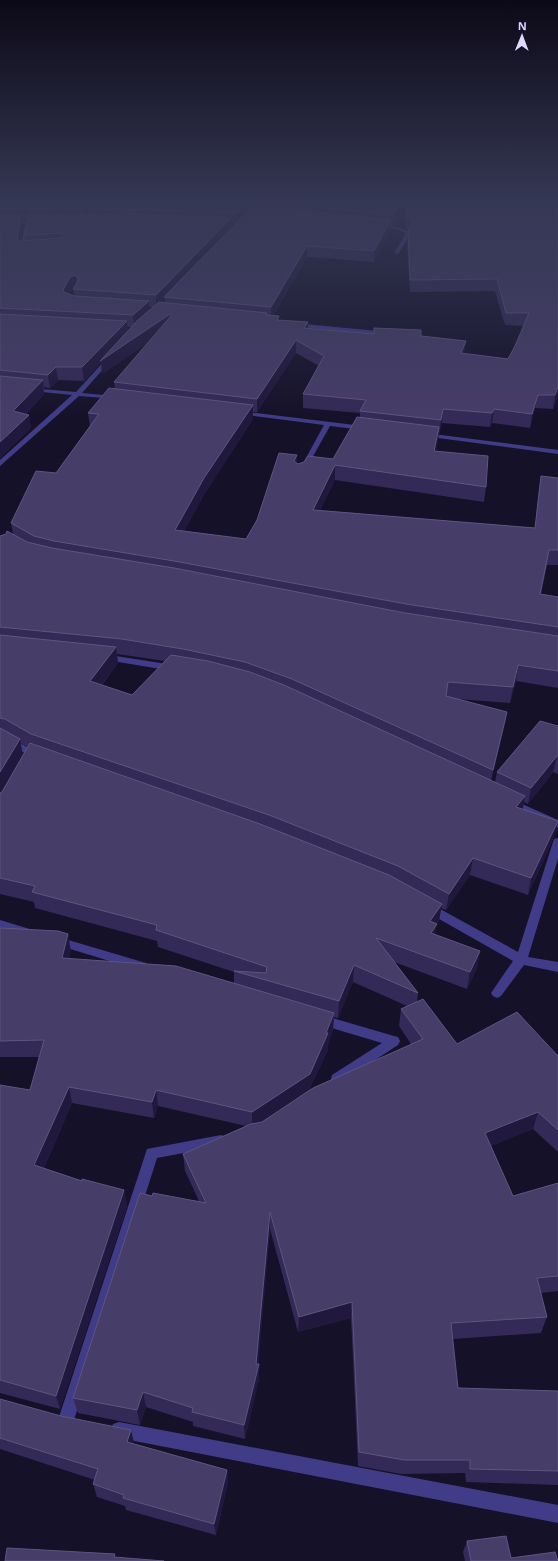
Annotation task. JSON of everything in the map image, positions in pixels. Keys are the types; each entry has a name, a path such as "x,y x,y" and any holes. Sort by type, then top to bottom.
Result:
{"street":[{"path":"290,324 398,335"},
{"path":"0,464 77,394 115,353"},
{"path":"23,388 124,399"},
{"path":"234,412 368,428"},
{"path":"299,475 328,424"},
{"path":"415,434 558,452"},
{"path":"93,656 184,669"},
{"path":"0,738 5,739 29,757 45,759"},
{"path":"501,797 558,824"},
{"path":"497,993 521,960 558,842"},
{"path":"419,902 521,960 558,967"},
{"path":"0,924 151,969"},
{"path":"310,1016 394,1041 328,1085"},
{"path":"66,1420 152,1153 234,1138"},
{"path":"105,1428 558,1514"}],"building":[{"path":"0,273 178,273 156,295 73,289 79,279 75,275 70,277 63,290 64,292 74,296 149,301 133,315 0,308"},
{"path":"188,273 291,273 271,307 164,297"},
{"path":"410,273 558,273 558,387 555,395 538,395 532,414 494,409 492,413 443,409 441,420 360,411 366,400 303,394 324,356 296,340 257,399 114,382 171,316 170,314 100,361 138,320 159,302 267,313 266,315 279,316 277,320 308,322 304,328 374,334 374,328 421,330 421,336 466,341 461,353 508,359 529,313 506,313 497,279 410,280"},
{"path":"0,314 127,321 82,367 56,367 48,375 0,370"},
{"path":"0,376 43,380 13,411 29,415 0,442"},
{"path":"109,388 253,405 204,478 175,530 246,539 257,520 279,453 297,455 294,461 298,464 304,462 308,456 333,459 357,417 439,427 434,451 488,456 486,487 335,465 313,510 535,528 541,476 558,478 558,550 549,550 540,594 558,597 558,627 406,604 174,561 54,541 34,536 11,523 36,471 56,473 99,414 88,413"},
{"path":"7,531 27,542 52,548 174,568 405,613 558,636 558,671 518,665 513,687 448,682 446,696 507,712 493,770 292,679 245,662 183,649 122,639 0,627 0,536 6,534"},
{"path":"0,635 116,647 90,681 132,695 171,655 208,661 250,672 284,685 525,796 516,807 558,821 531,878 473,858 449,894 398,866 269,815 31,734 5,719 0,718"},
{"path":"540,721 558,726 558,756 531,788 497,772"},
{"path":"0,728 20,739 0,772"},
{"path":"30,743 260,824 389,875 442,904 430,921 437,924 431,933 480,951 470,972 376,938 418,993 354,965 339,1001 234,971 266,973 267,967 156,930 157,925 32,892 35,886 0,878 0,793 2,792"},
{"path":"0,928 58,931 68,934 62,958 176,966 334,1013 326,1033 328,1033 310,1074 252,1112 156,1090 152,1102 69,1087 34,1165 82,1181 82,1179 124,1190 56,1396 0,1380 0,1085 30,1090 44,1040 0,1041"},
{"path":"423,999 457,1044 517,1012 558,1056 558,1130 538,1112 485,1133 513,1196 558,1183 558,1276 537,1278 547,1317 451,1323 458,1388 558,1391 558,1471 470,1469 470,1460 404,1460 359,1452 352,1302 299,1317 270,1212 256,1364 259,1364 244,1425 192,1412 193,1408 143,1392 137,1410 73,1398 140,1193 152,1196 153,1193 206,1203 183,1154 251,1124 262,1122 313,1088 423,1039 401,1009"},
{"path":"0,1399 61,1416 131,1430 127,1442 227,1470 214,1524 123,1498 124,1495 93,1484 98,1469 0,1438"},
{"path":"506,1536 511,1558 555,1552 558,1561 471,1561 467,1541"},
{"path":"7,1548 115,1554 114,1557 164,1561 5,1561"}]}
